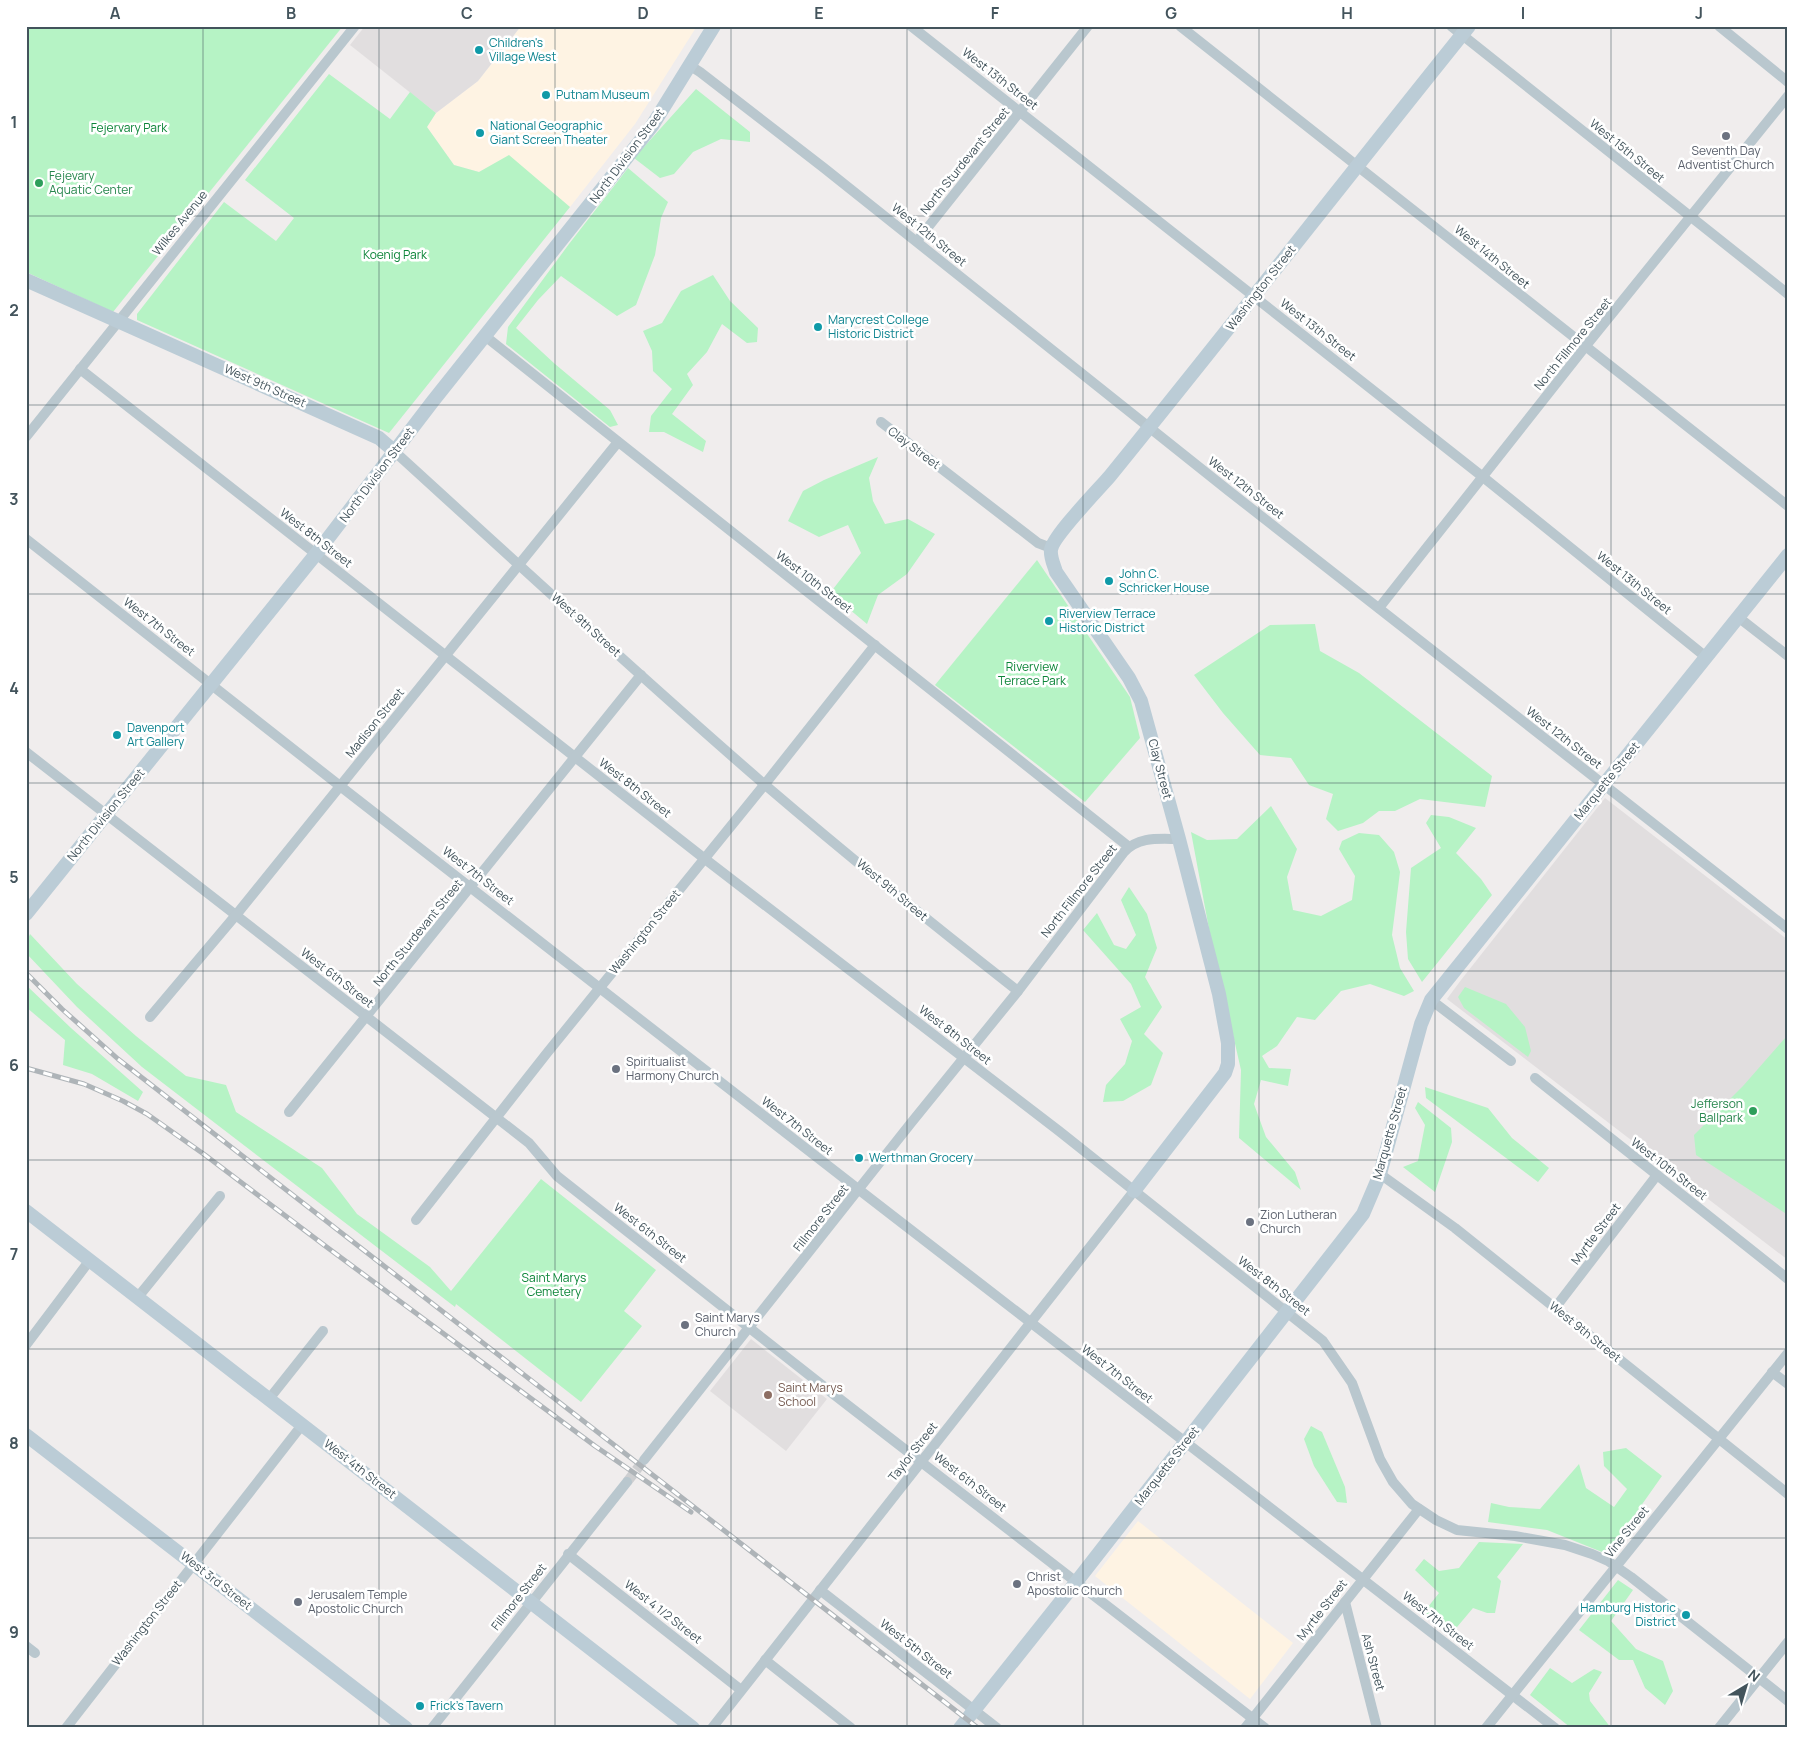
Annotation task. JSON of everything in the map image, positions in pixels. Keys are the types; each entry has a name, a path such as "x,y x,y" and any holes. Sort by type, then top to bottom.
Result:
{"street":[{"name":"Wilkes Avenue","path":"26,437 355,26"},
{"name":"North Division Street","path":"26,914 316,554 394,451 652,126 714,26"},
{"name":"West 13th Street","path":"912,26 1483,477 1706,657"},
{"name":"North Sturdevant Street","path":"916,241 1088,26"},
{"name":"West 14th Street","path":"1180,26 1788,506"},
{"path":"1719,26 1788,82"},
{"name":"Washington Street","path":"1051,548 1060,534 1099,490 1255,296 1461,29"},
{"name":"West 15th Street","path":"1461,29 1690,217 1788,294"},
{"name":"West 12th Street","path":"689,65 824,168 1229,491 1788,929"},
{"name":"North Fillmore Street","path":"1379,608 1585,347 1788,96"},
{"name":"West 9th Street","path":"26,280 155,336 379,438 641,675 765,784 942,931 1018,991"},
{"name":"West 10th Street","path":"485,336 1129,847"},
{"name":"West 8th Street","path":"80,369 705,859 965,1058 1323,1341 1352,1383 1380,1459 1393,1482 1412,1504 1436,1520 1457,1530 1515,1536 1565,1545 1592,1554 1615,1566 1788,1701"},
{"name":"Clay Street","path":"881,422 1038,543 1051,548 1056,572 1129,678 1141,701 1219,994 1228,1043 1228,1064 1225,1073 1134,1191"},
{"name":"Madison Street","path":"150,1017 236,915 618,442"},
{"name":"West 7th Street","path":"26,539 858,1190 1555,1728"},
{"name":"Marquette Street","path":"960,1728 1363,1214 1380,1174 1421,1024 1431,1000 1788,555"},
{"path":"1738,617 1788,656"},
{"name":"Washington Street","path":"416,1220 600,987 705,859 875,645"},
{"name":"North Sturdevant Street","path":"289,1112 641,675"},
{"name":"West 6th Street","path":"26,752 529,1143 557,1176 1265,1728"},
{"name":"North Fillmore Street","path":"1018,991 1129,847 1142,840 1179,839"},
{"name":"Fillmore Street","path":"644,1460 1018,991"},
{"path":"1431,1000 1511,1061"},
{"name":"West 10th Street","path":"1535,1078 1788,1279"},
{"name":"West 9th Street","path":"1380,1174 1455,1228 1788,1494"},
{"name":"Myrtle Street","path":"1555,1308 1657,1175"},
{"name":"Taylor Street","path":"712,1728 1134,1191"},
{"path":"138,1297 220,1196"},
{"name":"West 4th Street","path":"26,1211 693,1728"},
{"path":"26,1345 90,1260"},
{"path":"269,1399 322,1331"},
{"name":"Vine Street","path":"1486,1728 1788,1353"},
{"path":"1772,1372 1788,1384"},
{"name":"Washington Street","path":"66,1728 302,1425"},
{"name":"West 3rd Street","path":"26,1435 406,1728"},
{"name":"Fillmore Street","path":"432,1728 568,1554 627,1482"},
{"name":"Myrtle Street","path":"1245,1728 1419,1509"},
{"name":"West 4 1/2 Street","path":"568,1554 741,1690"},
{"name":"West 5th Street","path":"820,1590 997,1728"},
{"name":"Ash Street","path":"1345,1602 1377,1728"},
{"path":"1720,1728 1788,1642"},
{"path":"765,1660 852,1728"}],"shaded area":[{"path":"365,26 521,26 478,81 436,113 350,45"},
{"path":"521,26 697,26 635,124 570,207 509,156 479,172 454,165 427,127 436,113 478,81"},
{"path":"1605,798 1788,940 1788,1260 1447,999"},
{"name":"Saint Marys School","path":"751,1339 827,1399 786,1451 710,1391"},
{"path":"1138,1521 1293,1643 1250,1699 1095,1576"}],"green space":[{"name":"Fejervary Park","path":"26,26 343,26 113,312 26,272"},
{"name":"Koenig Park","path":"329,74 390,119 410,92 436,113 427,127 454,165 479,172 509,155 570,207 389,433 137,320 137,314 224,202 276,241 294,218 245,180"},
{"path":"696,89 750,132 750,142 721,139 693,152 674,174 660,178 634,158"},
{"path":"628,168 668,202 661,218 655,255 636,305 617,316 561,276 538,300 516,328 610,410 618,425 610,427 506,344 508,327"},
{"path":"713,275 730,301 758,328 757,342 747,343 722,324 707,352 687,374 693,385 672,414 706,441 703,452 664,432 649,432 651,416 672,389 653,371 652,351 643,331 662,323 681,291"},
{"path":"878,457 869,478 873,501 885,524 908,519 935,534 907,574 878,595 867,624 830,593 861,553 848,525 819,537 788,521 803,491"},
{"name":"Riverview Terrace Park","path":"1037,560 1130,697 1140,738 1085,802 935,685"},
{"path":"1315,624 1320,651 1359,673 1492,776 1485,807 1420,799 1395,811 1379,811 1363,823 1338,831 1326,819 1333,794 1309,785 1291,758 1260,755 1223,713 1194,675 1270,625"},
{"path":"1271,806 1297,849 1287,877 1293,910 1321,916 1352,900 1355,876 1339,849 1342,841 1359,833 1379,835 1394,852 1400,872 1392,935 1400,968 1414,991 1404,996 1370,984 1341,991 1315,1020 1297,1017 1277,1046 1262,1056 1269,1068 1291,1069 1288,1086 1261,1080 1254,1104 1266,1137 1295,1172 1301,1190 1239,1138 1241,1070 1209,929 1191,832 1207,840 1237,839"},
{"path":"1431,815 1449,817 1476,828 1456,853 1481,879 1492,895 1422,982 1408,959 1406,932 1411,868 1441,848 1426,823"},
{"path":"1129,887 1147,914 1157,948 1145,977 1162,1007 1144,1034 1163,1053 1151,1085 1123,1101 1103,1102 1106,1085 1125,1064 1132,1041 1120,1019 1141,1007 1131,984 1083,930 1097,913 1114,945 1126,949 1136,935 1121,900"},
{"name":"Saint Marys Cemetery","path":"30,934 77,984 136,1036 186,1076 226,1085 236,1112 322,1168 357,1214 430,1267 451,1291 541,1179 656,1270 624,1311 642,1326 581,1402 456,1304 455,1307 142,1067 77,1007 26,953 26,944"},
{"path":"26,985 143,1092 138,1101 92,1074 63,1065 65,1040 26,1007"},
{"path":"1465,987 1506,1004 1525,1027 1531,1051 1528,1057 1464,1008 1458,997"},
{"name":"Jefferson Ballpark","path":"1788,1037 1788,1215 1696,1155 1694,1135 1743,1086"},
{"path":"1425,1087 1488,1108 1512,1138 1549,1168 1538,1182 1426,1098"},
{"path":"1418,1102 1451,1128 1452,1142 1435,1192 1403,1167 1418,1161 1425,1125 1415,1108"},
{"path":"1311,1426 1322,1432 1345,1487 1347,1503 1337,1502 1314,1466 1304,1439"},
{"path":"1626,1448 1662,1476 1607,1554 1547,1530 1488,1522 1491,1503 1509,1507 1540,1509 1579,1464 1586,1488 1614,1507 1627,1489 1604,1466 1603,1452"},
{"path":"1479,1542 1523,1544 1497,1577 1501,1581 1495,1613 1487,1613 1473,1608 1452,1633 1424,1612 1439,1593 1415,1570 1424,1559 1439,1571 1459,1568"},
{"path":"1618,1580 1633,1590 1611,1621 1636,1649 1663,1661 1673,1691 1665,1705 1645,1688 1633,1660 1619,1660 1579,1630"},
{"path":"1550,1668 1572,1683 1594,1669 1602,1672 1589,1693 1590,1701 1611,1728 1571,1728 1530,1695"}],"tunnel":[{"path":"627,1482 644,1460"}],"railway":[{"path":"26,973 62,1009 118,1059 978,1728"},
{"path":"26,1068 84,1084 147,1114 205,1155 595,1446 691,1512"}],"place":[{"name":"Children's Village West","path":"479,50"},
{"name":"Putnam Museum","path":"546,95"},
{"name":"National Geographic Giant Screen Theater","path":"480,133"},
{"name":"Seventh Day Adventist Church","path":"1726,136"},
{"name":"Fejevary Aquatic Center","path":"39,183"},
{"name":"Marycrest College Historic District","path":"818,327"},
{"name":"John C. Schricker House","path":"1109,581"},
{"name":"Riverview Terrace Historic District","path":"1049,621"},
{"name":"Davenport Art Gallery","path":"117,735"},
{"name":"Spiritualist Harmony Church","path":"616,1069"},
{"name":"Jefferson Ballpark","path":"1753,1111"},
{"name":"Werthman Grocery","path":"859,1158"},
{"name":"Zion Lutheran Church","path":"1250,1222"},
{"name":"Saint Marys Church","path":"685,1325"},
{"name":"Saint Marys School","path":"768,1395"},
{"name":"Christ Apostolic Church","path":"1017,1584"},
{"name":"Jerusalem Temple Apostolic Church","path":"298,1602"},
{"name":"Hamburg Historic District","path":"1686,1615"},
{"name":"Frick's Tavern","path":"420,1706"}]}
